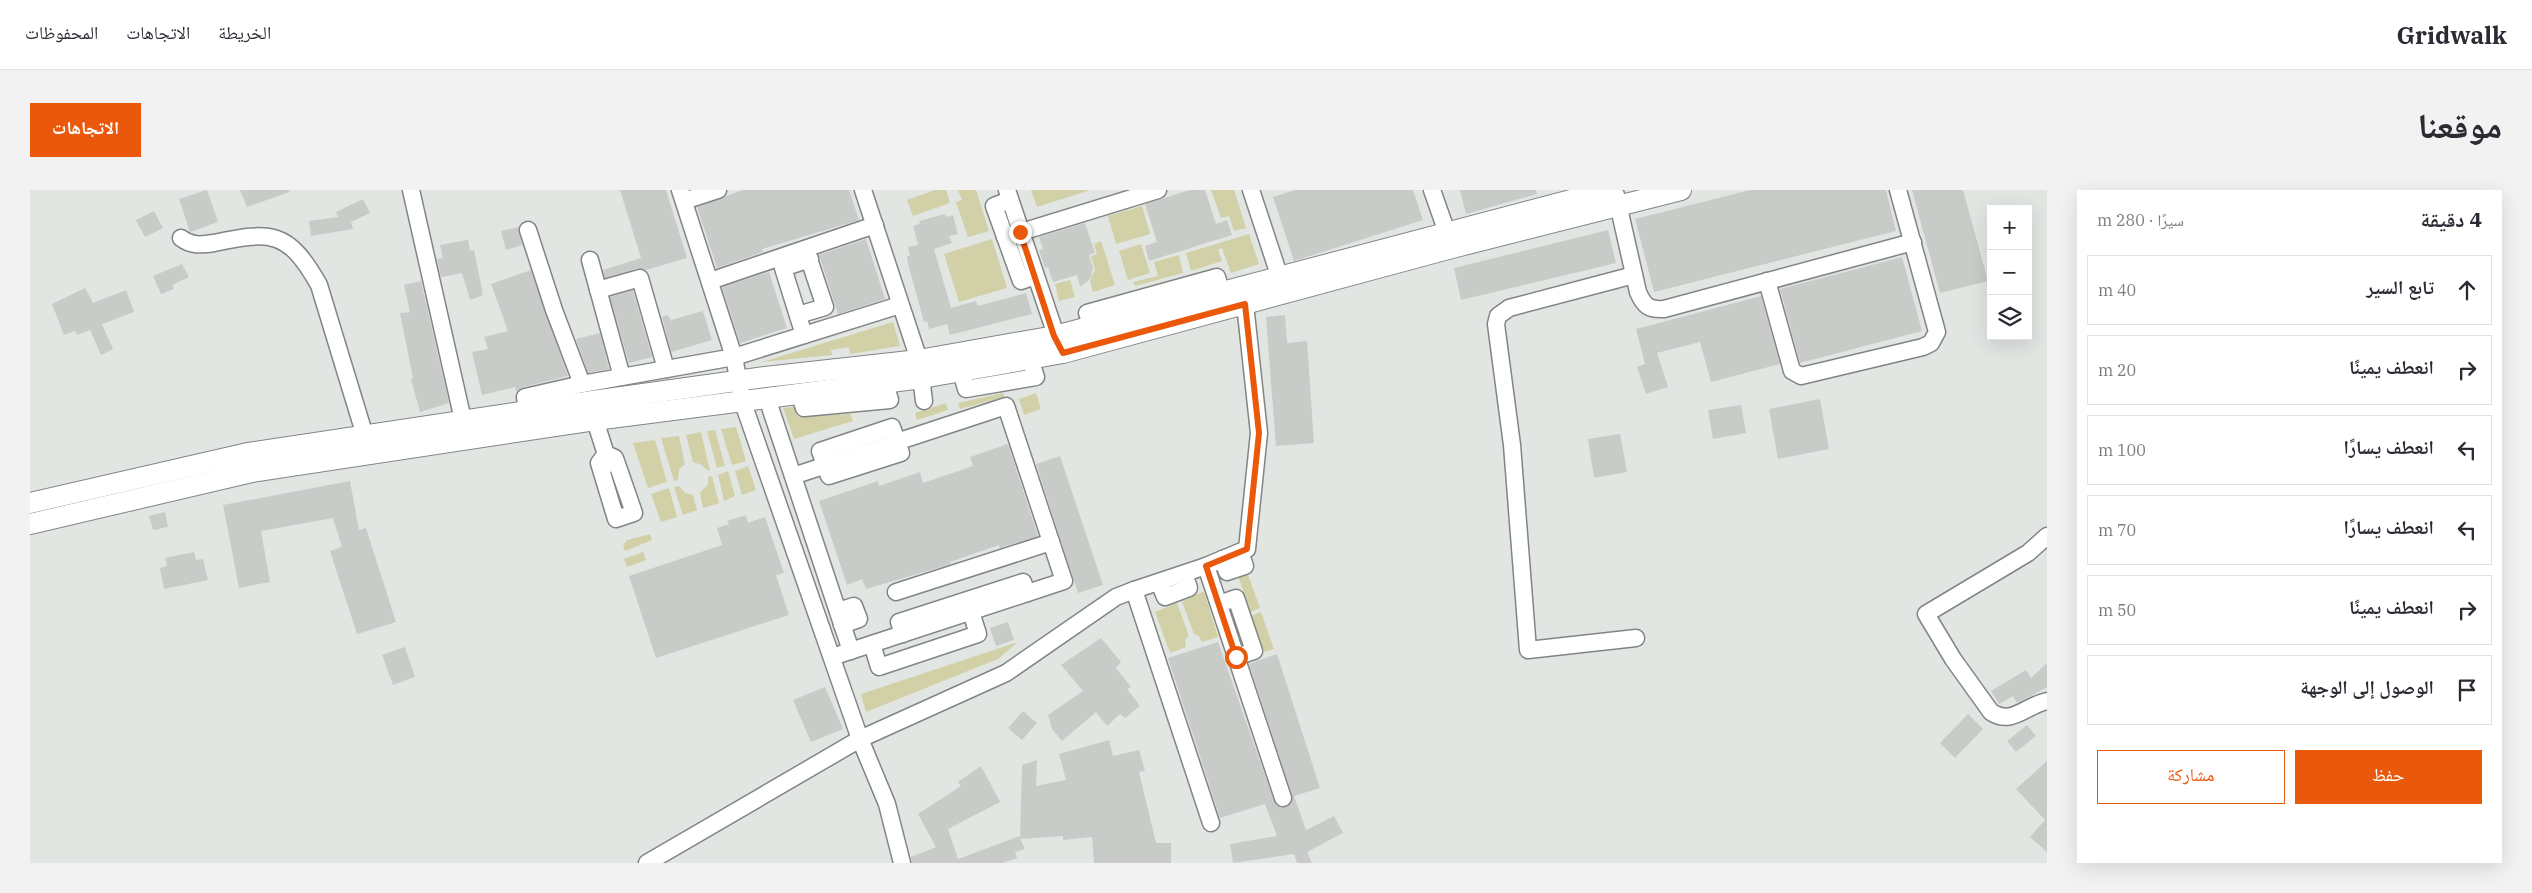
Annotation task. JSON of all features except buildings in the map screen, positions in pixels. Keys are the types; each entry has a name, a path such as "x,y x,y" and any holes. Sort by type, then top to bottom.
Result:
{"street":[{"path":"411,190 463,420"},
{"path":"718,190 682,196 734,357 740,391 860,739 887,804 902,863"},
{"path":"863,190 920,369 924,401"},
{"path":"1013,234 1158,190"},
{"path":"1251,190 1282,285"},
{"path":"1432,190 1450,239"},
{"path":"30,524 252,472 595,420 740,391 800,393 885,383 920,369 961,371 1030,359 1092,326 1221,291 1282,285 1614,195 1681,190"},
{"path":"1767,281 1792,371 1801,376 1923,347 1931,343 1937,332 1898,190"},
{"path":"1008,195 994,206 1013,234 1021,281 1035,276 1059,344"},
{"path":"1614,195 1643,303 1652,310 1664,309 1913,242"},
{"path":"804,334 782,268 808,254 875,225"},
{"path":"528,230 554,310 582,384"},
{"path":"181,238 188,244 198,245 252,235 263,235 276,238 294,248 309,266 328,306 365,436"},
{"path":"710,281 808,254"},
{"path":"798,315 825,307 808,254"},
{"path":"590,260 622,377"},
{"path":"1634,275 1508,308 1498,316 1496,324 1512,446 1528,650 1636,638"},
{"path":"598,290 640,278 666,369"},
{"path":"30,503 201,463 527,410 740,391 920,369 1059,344 1245,304 1282,285"},
{"path":"647,863 860,739 1006,673 1116,597 1159,582 1165,598 1189,588 1184,574 1222,560 1227,572 1245,566 1240,552 1247,549 1259,433 1245,304"},
{"path":"527,410 525,397 582,384 734,357 900,305"},
{"path":"897,442 923,433 921,426 930,422 939,420 942,427 1006,406 1068,591 1015,609 1023,582 899,622 903,634"},
{"path":"770,407 851,651"},
{"path":"595,420 626,521"},
{"path":"892,427 897,442 900,453 828,476 820,451 892,427"},
{"path":"793,476 825,465"},
{"path":"2047,536 2028,553 1926,614 1977,694 1991,712 1998,716 2009,718 2047,700"},
{"path":"896,592 1051,542"},
{"path":"1206,566 1219,604 1236,598 1254,651 1236,657 1283,798"},
{"path":"1134,590 1211,823"},
{"path":"832,657 1019,596"},
{"path":"872,644 879,667 978,634 971,612"}],"green space":[{"path":"935,190 946,190 950,203 913,216 907,200"},
{"path":"958,190 976,190 989,231 968,237 956,202 962,200"},
{"path":"1031,190 1090,190 1037,207"},
{"path":"1211,190 1234,190 1246,228 1234,231 1229,216 1221,218"},
{"path":"1142,206 1150,234 1116,244 1108,216"},
{"path":"1249,234 1259,264 1231,273 1222,248 1218,250 1222,261 1191,271 1186,253"},
{"path":"992,239 1007,288 959,302 944,254"},
{"path":"1101,241 1115,285 1093,292 1090,281 1095,270 1091,256 1097,254 1094,244"},
{"path":"1141,244 1150,273 1128,280 1119,251"},
{"path":"1179,255 1183,273 1135,286 1133,282 1158,276 1154,262"},
{"path":"1070,280 1075,297 1059,301 1055,284"},
{"path":"893,322 900,346 850,354 849,347 831,350 832,355 762,362"},
{"path":"1003,393 1004,397 960,409 958,403"},
{"path":"1036,393 1041,409 1024,415 1019,399"},
{"path":"946,403 948,410 917,420 915,413"},
{"path":"794,407 798,417 850,414 853,421 794,439 783,408"},
{"path":"736,427 746,461 732,465 721,429"},
{"path":"715,430 725,466 717,468 707,431"},
{"path":"701,432 710,471 702,465 693,462 686,435"},
{"path":"679,436 685,464 679,469 678,480 674,481 661,438"},
{"path":"655,440 667,482 648,488 633,443"},
{"path":"748,466 756,490 742,495 735,471"},
{"path":"728,471 735,496 724,501 718,475"},
{"path":"712,476 719,503 703,508 700,493 708,484 708,477"},
{"path":"679,486 685,493 693,495 697,510 683,515 674,487"},
{"path":"669,488 677,517 661,522 651,494"},
{"path":"650,534 652,540 625,551 623,546 627,540"},
{"path":"643,552 646,560 627,567 624,559"},
{"path":"1247,572 1260,608 1250,612 1238,575"},
{"path":"1204,591 1218,637 1202,642 1199,636 1194,634 1182,602"},
{"path":"1177,603 1189,636 1185,640 1186,647 1170,653 1155,612"},
{"path":"1261,612 1274,649 1264,652 1251,616"},
{"path":"1018,642 998,659 866,712 861,694"}],"route":[{"path":"1020,232 1054,336 1063,353 1245,304 1259,433 1247,549 1206,566 1236,657"}]}
